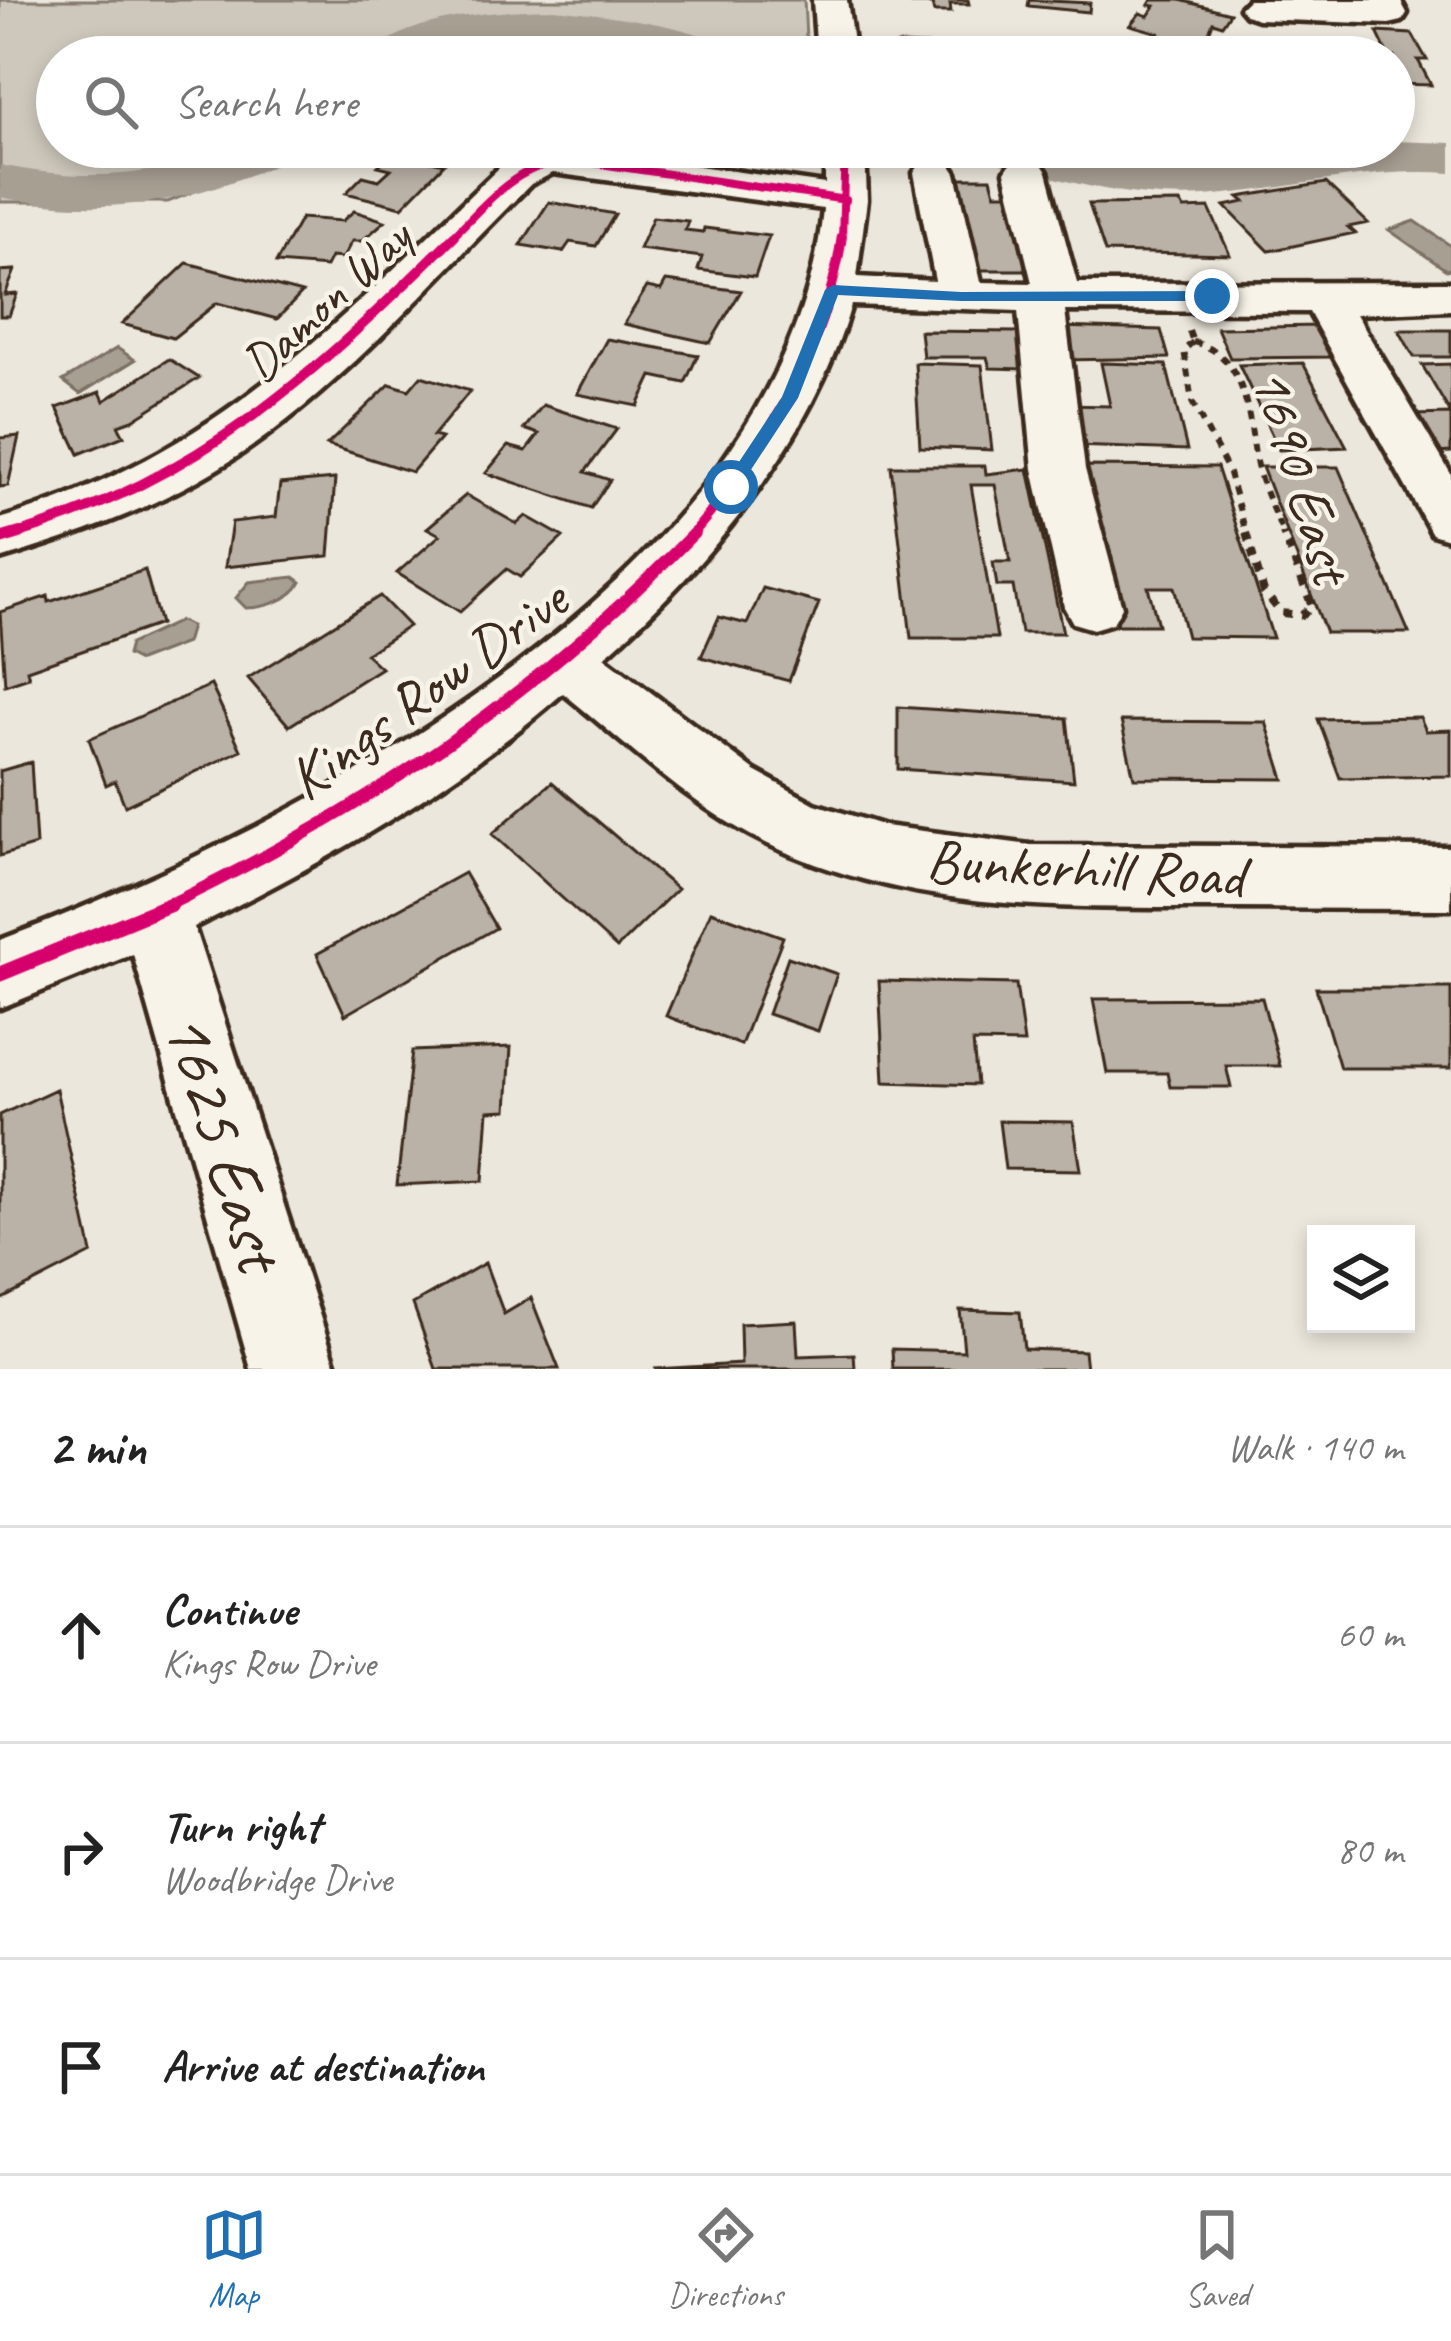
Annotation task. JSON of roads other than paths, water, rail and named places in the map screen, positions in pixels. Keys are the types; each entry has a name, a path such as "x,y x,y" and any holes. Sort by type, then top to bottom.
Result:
{"street":[{"path":"830,0 834,36"},
{"path":"1260,17 1390,13 1383,0"},
{"name":"Damon Way","path":"0,539 131,490 240,429 302,380 516,175 529,168"},
{"name":"Damon Way","path":"629,168 846,200"},
{"name":"Kings Row Drive","path":"0,974 154,912 309,832 419,765 563,659 652,574 731,487 790,398 833,290 846,200 845,168"},
{"path":"1026,172 1049,297 1059,469 1093,607"},
{"path":"935,173 961,297"},
{"path":"833,290 961,297 1398,302 1451,296"},
{"path":"1324,298 1451,520"},
{"name":"Bunkerhill Road","path":"563,659 754,804 836,841 904,861 1021,877 1451,878"},
{"name":"1625 East","path":"154,912 294,1369"}],"waterway":[{"path":"443,36 512,23 595,27 640,36"},
{"path":"1415,156 1451,158"},
{"path":"0,181 106,193 171,184 221,168"},
{"path":"1078,168 1171,181 1294,168"}]}
